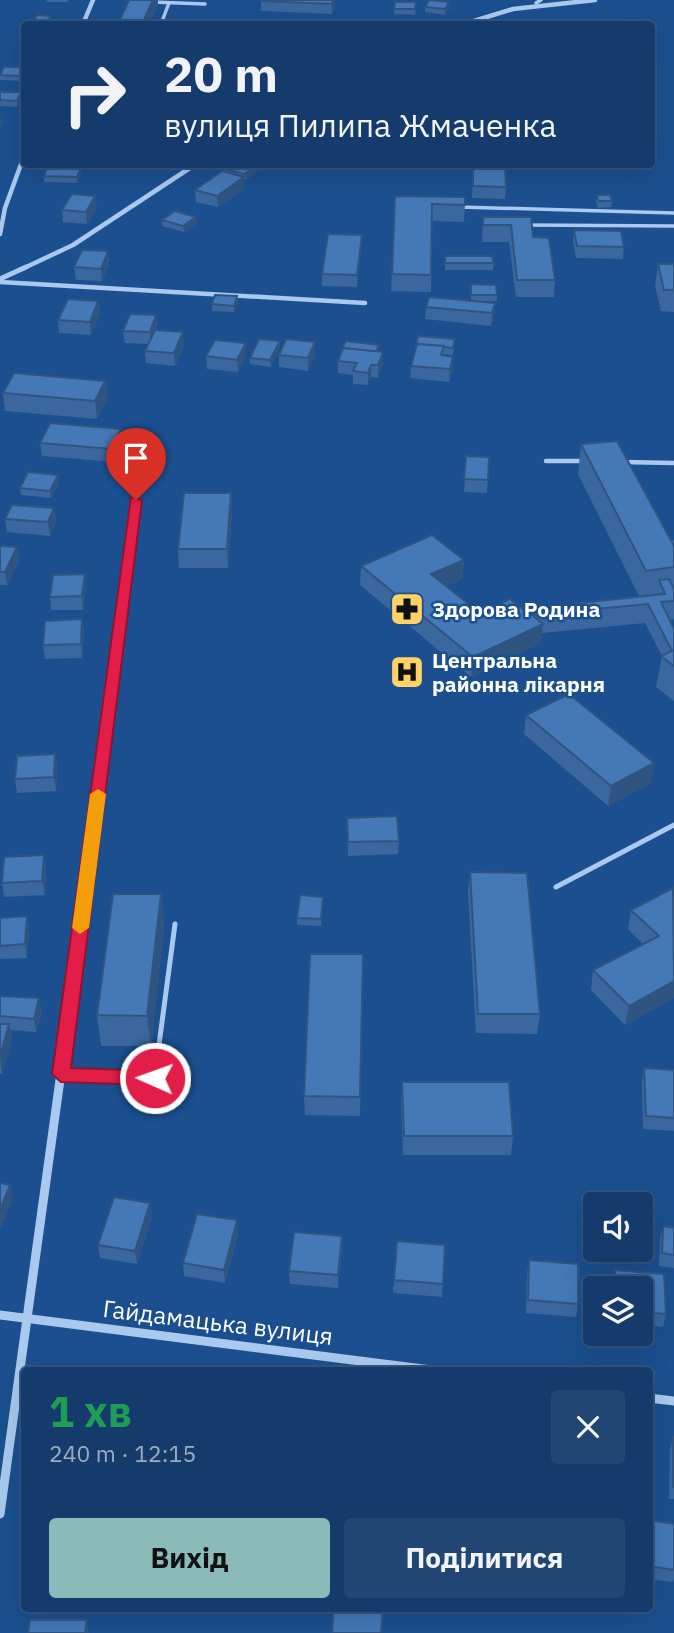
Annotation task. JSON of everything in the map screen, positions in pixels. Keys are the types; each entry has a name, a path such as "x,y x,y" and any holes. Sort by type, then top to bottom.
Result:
{"street":[{"path":"84,21 93,0"},
{"path":"471,21 538,1 595,0"},
{"path":"0,234 5,208 21,164"},
{"path":"0,280 73,245 190,168"},
{"path":"0,1514 3,1471 29,1319 136,500"},
{"name":"Гайдамацька вулиця","path":"0,1315 408,1367"},
{"path":"653,1398 674,1401"}],"lane":[{"path":"144,1 205,4"},
{"path":"162,21 169,3"},
{"path":"459,207 674,213"},
{"path":"517,225 674,226"},
{"path":"0,280 365,303"},
{"path":"546,461 584,461"},
{"path":"610,462 674,463"},
{"path":"556,887 674,825"},
{"path":"61,1074 155,1078 175,924"}],"building":[{"path":"129,0 153,0 143,21 119,21"},
{"path":"261,0 333,0 332,4"},
{"path":"429,0 449,2 445,9 425,7"},
{"path":"395,2 416,2 415,9 394,9"},
{"path":"37,15 51,16 48,21 34,21"},
{"path":"4,67 21,67 21,76 0,75"},
{"path":"0,92 21,92 17,101 0,100"},
{"path":"47,168 81,168 77,177 44,176"},
{"path":"225,168 252,168 245,174"},
{"path":"473,168 505,168 506,187 473,186"},
{"path":"222,171 244,177 217,196 195,190"},
{"path":"72,194 95,196 86,212 62,210"},
{"path":"597,195 610,195 612,201 598,201"},
{"path":"395,196 465,197 465,205 432,204 431,275 392,274"},
{"path":"175,211 196,217 183,226 162,220"},
{"path":"483,217 531,217 533,237 549,238 555,280 517,280 511,225 483,225"},
{"path":"574,230 621,231 624,247 577,246"},
{"path":"328,234 362,235 357,275 322,274"},
{"path":"82,250 108,251 101,269 74,267"},
{"path":"445,256 492,256 494,263 445,263"},
{"path":"658,264 674,264 674,290 664,290"},
{"path":"471,284 496,285 497,295 471,295"},
{"path":"215,295 237,296 234,306 212,304"},
{"path":"429,297 495,303 492,313 426,307"},
{"path":"68,299 98,301 90,322 58,320"},
{"path":"130,314 156,315 150,332 123,331"},
{"path":"155,330 183,332 174,353 145,351"},
{"path":"418,336 455,339 453,348 416,345"},
{"path":"259,339 280,341 270,360 250,358"},
{"path":"286,339 315,342 308,358 279,355"},
{"path":"215,340 246,343 237,360 206,356"},
{"path":"346,341 379,345 376,352 343,348 341,351"},
{"path":"417,344 444,346 441,355 453,357 450,369 411,366"},
{"path":"343,348 383,352 378,365 371,365 368,373 353,371 357,363 338,361"},
{"path":"14,373 105,381 95,401 3,393"},
{"path":"50,423 121,429 112,449 40,443"},
{"path":"617,441 674,546 674,567 646,571 581,444"},
{"path":"466,456 489,457 488,480 464,479"},
{"path":"28,472 58,475 50,491 20,488"},
{"path":"184,493 231,493 227,549 178,549"},
{"path":"12,505 54,508 48,522 5,519"},
{"path":"432,535 464,560 431,574 480,613 510,599 523,609 665,594 659,580 669,579 674,589 674,601 661,602 674,629 674,650 672,651 648,604 532,615 543,624 473,657 361,566"},
{"path":"0,546 17,547 5,572 0,572"},
{"path":"85,574 82,596 50,597 53,575"},
{"path":"82,619 81,644 43,645 45,621"},
{"path":"674,650 674,666 661,656"},
{"path":"569,694 654,763 611,786 526,715"},
{"path":"55,754 54,777 15,779 17,756"},
{"path":"397,816 399,841 348,842 347,818"},
{"path":"44,855 42,881 2,883 4,857"},
{"path":"470,872 527,873 540,1014 478,1014"},
{"path":"673,888 674,981 629,1006 593,970 659,936 631,910"},
{"path":"113,894 161,894 147,1016 97,1015"},
{"path":"300,895 323,897 321,919 297,918"},
{"path":"27,916 25,944 0,946 0,918"},
{"path":"310,954 363,954 360,1097 304,1096"},
{"path":"0,996 39,998 34,1019 0,1016"},
{"path":"0,1024 9,1024 0,1057"},
{"path":"644,1068 674,1070 674,1118 646,1116"},
{"path":"402,1082 509,1082 513,1136 404,1136"},
{"path":"0,1183 10,1185 0,1210"},
{"path":"114,1197 150,1203 135,1251 98,1245"},
{"path":"197,1214 237,1220 224,1270 183,1263"},
{"path":"663,1226 674,1228 674,1255 662,1253"},
{"path":"294,1232 342,1236 338,1275 289,1271"},
{"path":"397,1241 445,1245 443,1284 394,1280"},
{"path":"529,1260 578,1264 578,1304 528,1300"},
{"path":"615,1270 664,1274 666,1314 653,1313 653,1276 615,1276"},
{"path":"674,1437 674,1487 673,1487"},
{"path":"653,1521 674,1524 674,1570 653,1567"},
{"path":"334,1612 383,1612 381,1633 332,1633"},
{"path":"30,1620 87,1620 85,1633 28,1633"}],"slow traffic":[{"path":"80,928 98,794"}],"place":[{"name":"Здорова Родина","path":"407,609"},
{"name":"Центральна районна лікарня","path":"407,672"}],"route":[{"path":"136,500 61,1074 155,1078"}]}
